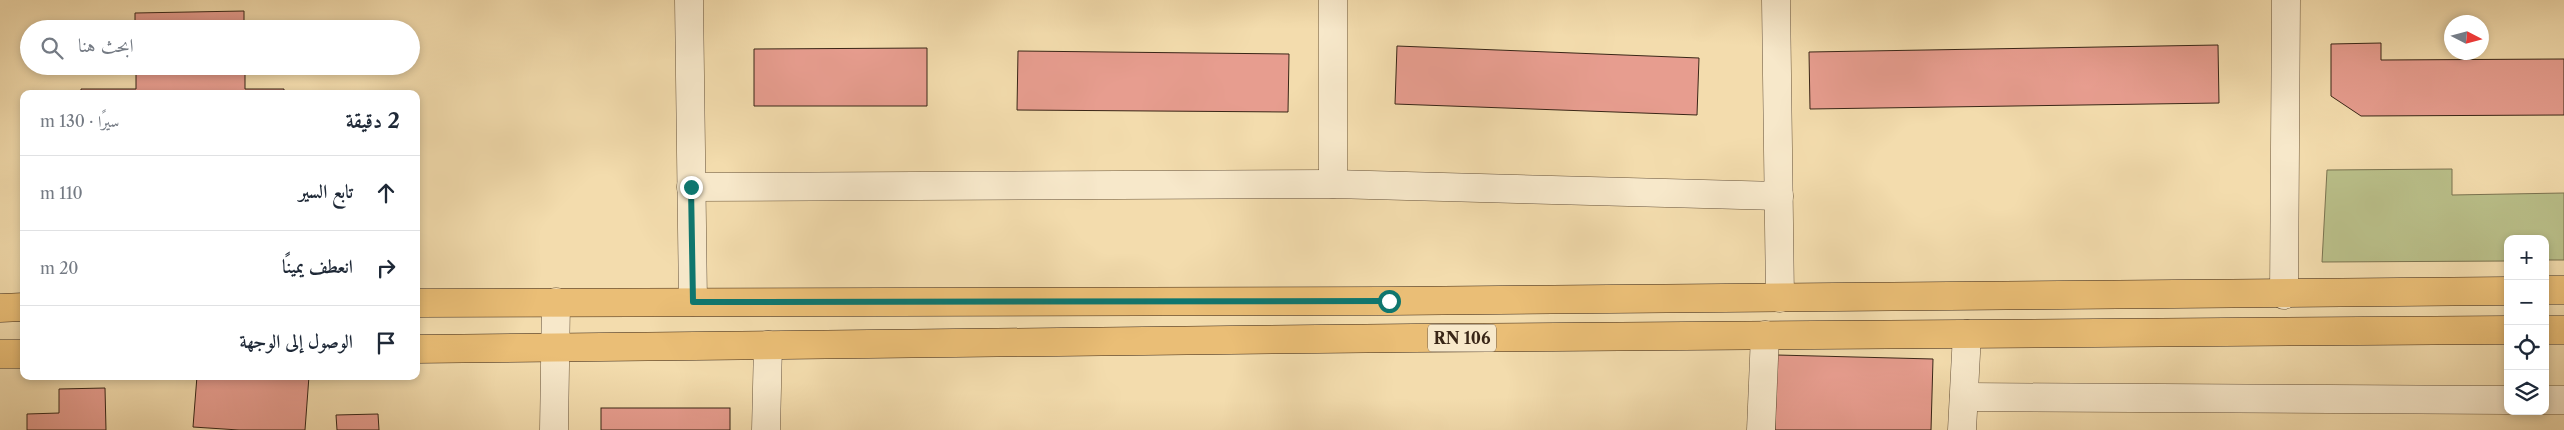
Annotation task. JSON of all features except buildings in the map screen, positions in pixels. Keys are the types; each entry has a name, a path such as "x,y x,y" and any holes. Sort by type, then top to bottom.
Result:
{"main road":[{"path":"2549,290 2564,290"},
{"name":"RN 106","path":"420,303 1780,298 2284,295 2504,291"},
{"path":"0,308 20,308"},
{"name":"RN 106","path":"420,349 1765,335 2504,330"},
{"path":"2549,330 2564,330"},
{"path":"0,354 20,354"}],"street":[{"path":"689,0 693,302"},
{"path":"1332,0 1333,184"},
{"path":"1776,0 1780,298"},
{"path":"2284,295 2286,0"},
{"path":"691,187 1333,184 1779,196"},
{"path":"554,430 556,302"},
{"path":"1962,430 1967,334"},
{"path":"1761,430 1765,335"},
{"path":"766,430 768,345"},
{"path":"1964,396 2504,400"},
{"path":"2549,400 2564,400"}],"green space":[{"path":"2452,169 2452,195 2564,193 2564,260 2549,260 2549,235 2504,235 2504,261 2322,262 2327,170"}],"route":[{"path":"691,187 693,302 1389,301"}]}
